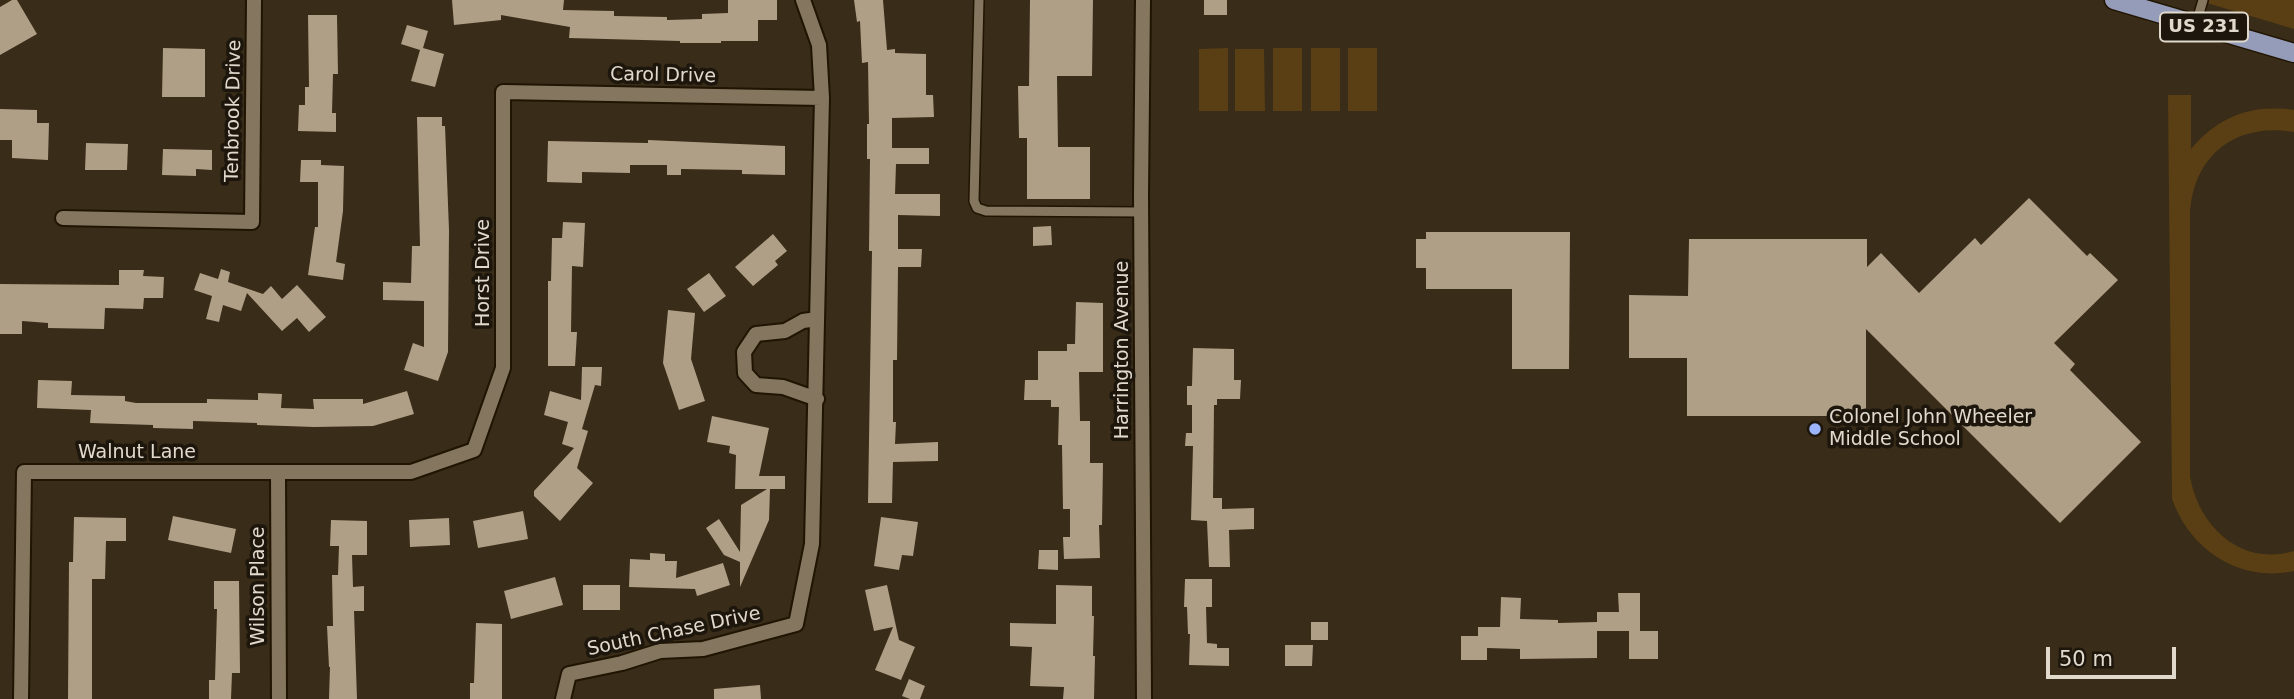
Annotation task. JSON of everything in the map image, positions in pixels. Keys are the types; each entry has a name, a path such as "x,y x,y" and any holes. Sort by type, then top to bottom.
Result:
{"main road":[{"name":"US 231","path":"2114,0 2294,53"}],"street":[{"name":"Tenbrook Drive","path":"63,218 253,222 254,0"},
{"name":"South Chase Drive","path":"563,699 569,674 622,663 660,651 703,649 796,624 812,544 822,98 819,45 803,0"},
{"name":"Harrington Avenue","path":"1143,0 1141,212 1144,699"},
{"name":"Carol Drive","path":"503,92 822,98"},
{"name":"Horst Drive","path":"474,450 503,368 503,92"},
{"path":"817,318 803,321 785,331 755,334 744,352 745,373 756,385 783,387 817,399"},
{"name":"Walnut Lane","path":"22,699 24,472 411,472 474,450"},
{"name":"Wilson Place","path":"278,472 279,699"}],"lane":[{"path":"979,0 974,201 977,208 986,211 1141,212"},
{"path":"2196,24 2203,0"}],"shaded area":[{"path":"2197,0 2294,0 2294,29"},
{"path":"1228,48 1228,111 1199,111 1199,49"},
{"path":"1273,48 1302,48 1302,111 1273,111"},
{"path":"1311,48 1340,48 1340,111 1311,111"},
{"path":"1348,48 1377,48 1377,111 1348,111"},
{"path":"1235,49 1264,49 1265,111 1235,111"},
{"path":"2168,95 2191,95 2191,149 2213,128 2237,115 2264,109 2294,110 2294,132 2254,132 2222,146 2200,174 2193,192 2190,212 2190,476 2202,511 2212,526 2225,538 2257,553 2294,551 2294,571 2255,572 2220,559 2191,533 2172,499"}],"building":[{"path":"17,0 37,34 0,55 0,7"},
{"path":"452,0 564,0 563,10 614,11 614,16 667,17 667,20 702,19 702,14 728,13 728,0 777,0 777,20 758,20 758,41 680,43 569,38 570,27 501,15 501,20 454,25"},
{"path":"854,0 883,0 887,50 895,49 895,53 926,54 926,95 933,95 934,117 892,118 892,148 929,148 929,164 896,164 895,194 940,194 940,216 898,215 898,249 922,249 921,267 898,267 893,422 896,422 895,444 938,442 938,461 893,462 892,503 868,503 872,251 869,251 870,159 867,159 868,62 862,63 860,21 857,22"},
{"path":"1030,0 1093,0 1092,76 1057,76 1058,147 1090,147 1090,199 1027,199 1027,138 1019,138 1018,86 1029,86"},
{"path":"1204,0 1227,0 1227,15 1204,15"},
{"path":"308,15 337,15 338,74 333,74 332,113 336,113 336,132 298,131 299,105 305,105 305,87 309,87"},
{"path":"407,25 428,31 423,48 444,54 435,87 411,81 420,50 401,44"},
{"path":"163,48 205,49 205,97 162,97"},
{"path":"0,109 37,110 37,123 49,123 48,160 12,158 12,140 0,140"},
{"path":"417,117 442,117 442,126 445,126 449,230 448,352 438,381 404,370 413,343 424,347 424,301 383,300 383,282 411,283 412,246 420,246"},
{"path":"648,140 785,146 785,175 742,174 742,170 681,169 681,175 667,175 667,165 630,165 630,173 582,172 582,183 547,182 548,141 648,143"},
{"path":"86,143 128,144 127,170 85,170"},
{"path":"163,149 212,150 212,170 196,169 196,176 162,175"},
{"path":"301,160 321,160 321,165 344,166 343,211 336,262 345,264 343,280 308,275 315,227 318,227 318,182 300,182"},
{"path":"2029,198 2087,256 2090,253 2118,280 2054,343 2075,364 2070,370 2141,442 2060,523 1866,329 1866,416 1687,416 1687,358 1629,358 1629,295 1688,296 1689,239 1867,239 1867,267 1881,253 1919,293 1975,238 1981,245"},
{"path":"563,222 585,223 583,267 572,266 571,332 577,332 575,366 548,366 548,281 551,281 552,238 562,238"},
{"path":"1051,226 1052,245 1033,246 1033,227"},
{"path":"1426,232 1570,232 1569,369 1512,369 1512,289 1426,289 1426,268 1416,268 1416,239 1426,239"},
{"path":"773,234 787,251 775,261 778,265 753,286 735,267"},
{"path":"221,269 230,272 228,282 263,294 271,286 282,299 297,285 326,317 309,332 297,318 282,331 247,293 241,311 223,305 219,322 206,319 212,296 194,290 200,273 218,279"},
{"path":"119,270 144,270 143,276 164,277 163,298 144,298 143,309 105,308 104,329 48,328 48,323 22,321 22,334 0,334 0,284 119,285"},
{"path":"709,273 726,296 704,312 687,289"},
{"path":"1076,302 1103,303 1103,372 1079,372 1080,421 1090,421 1090,463 1103,463 1102,525 1099,525 1100,558 1064,559 1063,537 1070,537 1070,509 1063,509 1062,445 1058,445 1059,407 1051,407 1051,400 1024,400 1025,380 1038,380 1038,351 1067,351 1067,344 1075,344"},
{"path":"668,310 695,313 691,359 705,401 679,410 663,363"},
{"path":"1193,348 1234,349 1234,380 1241,380 1240,399 1217,399 1217,405 1214,405 1213,498 1222,498 1222,509 1254,508 1254,529 1229,530 1230,567 1209,567 1207,521 1191,520 1193,446 1185,446 1186,433 1192,433 1192,405 1187,405 1187,386 1192,386"},
{"path":"582,367 602,367 601,386 595,385 582,429 588,431 577,468 593,483 560,521 534,496 534,491 574,448 562,444 568,422 544,415 550,391 581,400"},
{"path":"38,380 72,381 71,395 125,396 125,401 136,403 207,403 207,399 258,400 258,393 282,394 281,408 314,409 313,399 363,399 363,404 407,391 414,414 373,426 314,427 193,421 193,429 90,423 91,410 37,408"},
{"path":"712,416 769,428 759,476 785,476 785,489 770,489 769,520 740,587 740,562 724,555 706,528 719,519 740,552 741,505 767,489 735,489 736,455 729,453 730,446 707,442"},
{"path":"523,511 528,539 478,548 473,521"},
{"path":"173,516 236,529 231,553 168,540"},
{"path":"74,517 126,518 126,541 106,541 105,579 92,579 92,699 68,699 69,562 73,562"},
{"path":"881,517 918,522 913,556 902,555 899,570 874,566"},
{"path":"449,518 450,545 410,547 409,520"},
{"path":"331,520 367,521 367,555 352,555 353,587 364,586 364,611 354,611 357,699 329,699 327,626 333,626 332,575 338,575 339,546 330,546"},
{"path":"1039,550 1058,550 1058,570 1038,569"},
{"path":"650,553 665,554 665,561 677,561 676,578 723,563 730,585 697,596 695,589 629,587 630,559 650,560"},
{"path":"555,577 563,605 511,619 504,591"},
{"path":"1185,579 1212,579 1212,607 1206,607 1207,643 1217,644 1217,648 1229,648 1229,666 1189,665 1190,634 1187,607 1184,607"},
{"path":"214,581 239,581 240,673 232,673 231,699 209,699 209,680 215,680 217,609 214,609"},
{"path":"583,585 620,585 620,610 583,610"},
{"path":"887,585 899,640 915,647 901,680 875,670 893,627 874,631 865,590"},
{"path":"1056,585 1092,586 1094,699 1063,699 1064,687 1030,686 1032,647 1010,646 1010,623 1056,624"},
{"path":"1618,593 1640,593 1640,631 1658,631 1658,659 1629,659 1629,631 1597,631 1597,612 1619,612"},
{"path":"1501,597 1521,598 1520,619 1558,620 1558,623 1597,622 1597,658 1520,659 1520,649 1487,648 1487,660 1461,660 1461,636 1478,636 1478,627 1500,627"},
{"path":"1311,622 1328,622 1328,640 1311,640"},
{"path":"476,623 502,624 502,699 470,699 470,683 474,683"},
{"path":"1285,645 1313,645 1312,666 1285,666"},
{"path":"909,679 925,686 920,699 902,696"},
{"path":"760,685 761,699 714,699 714,689"}],"place":[{"name":"Colonel John Wheeler Middle School","path":"1815,429"}]}
